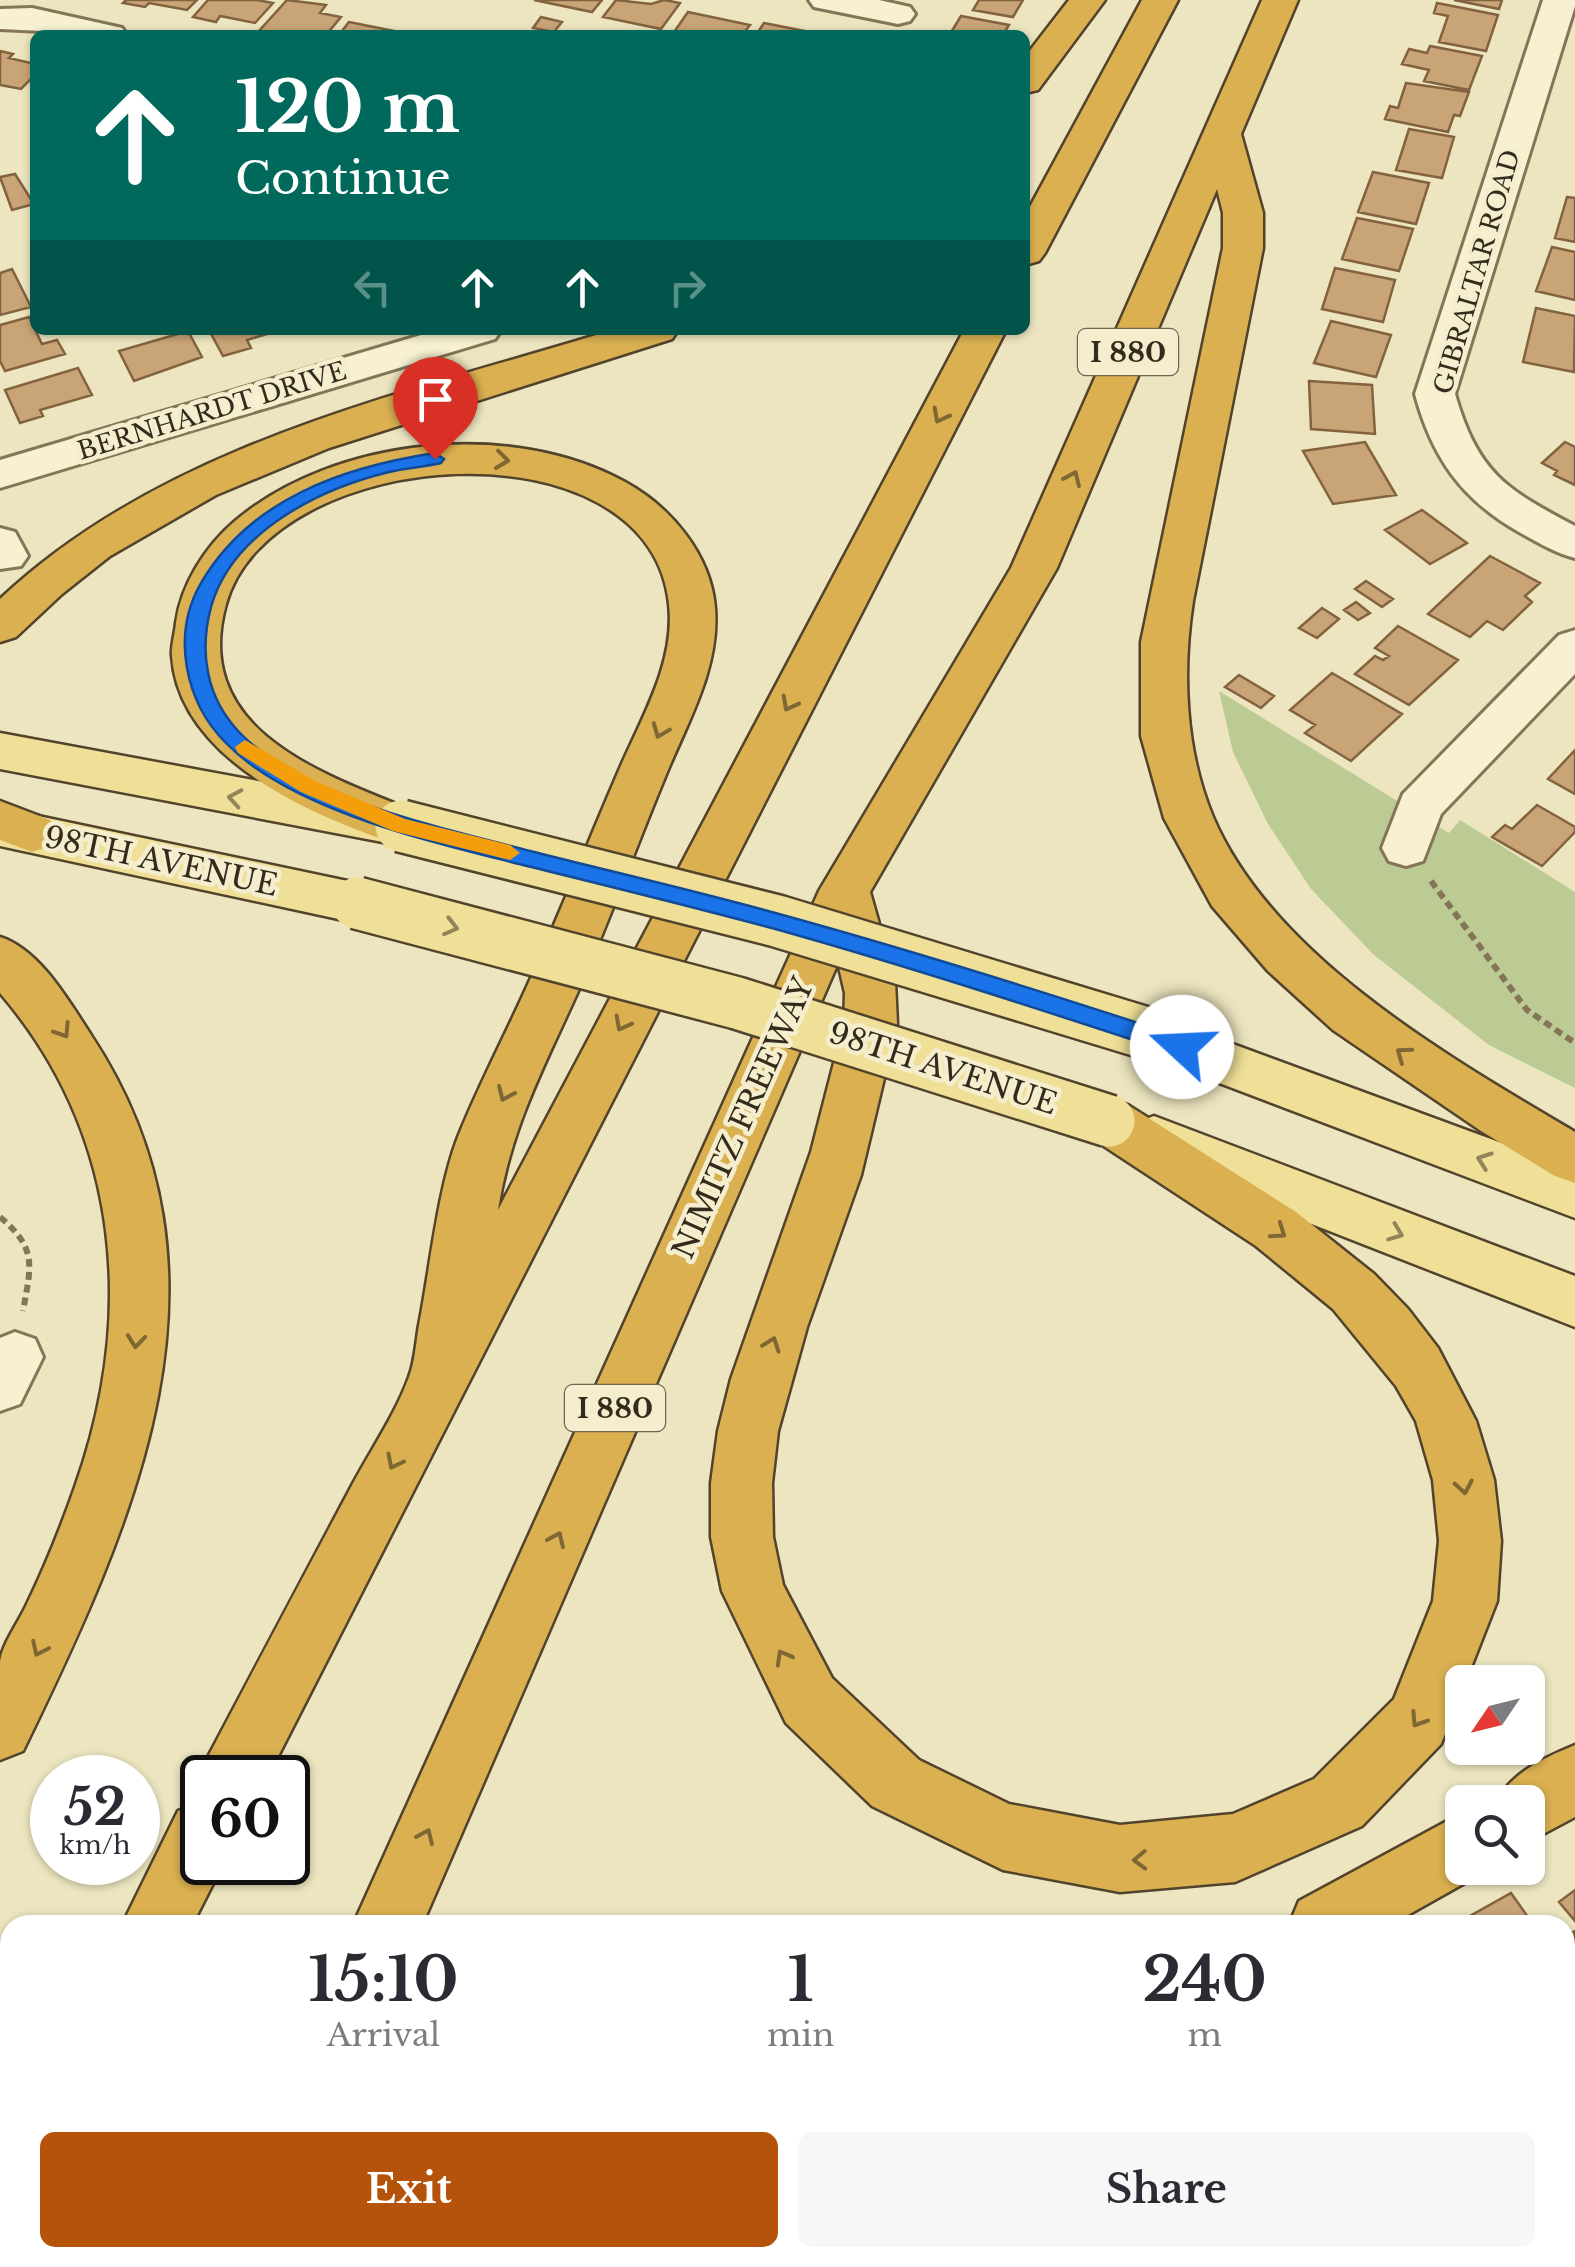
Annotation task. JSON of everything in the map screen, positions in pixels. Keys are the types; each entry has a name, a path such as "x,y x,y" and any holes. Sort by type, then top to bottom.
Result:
{"highway":[{"path":"1030,75 1087,0"},
{"path":"1030,244 1160,0"},
{"name":"NIMITZ FREEWAY","path":"390,1915 844,891 1034,568 1280,0"},
{"path":"1223,136 1242,214 1243,248 1163,646 1165,741 1176,787 1193,832 1221,880 1308,977 1434,1077 1575,1160"},
{"path":"0,626 46,583 102,540 175,494 248,461 336,429 641,335"},
{"path":"244,1755 982,335"},
{"path":"400,826 308,787 266,764 233,738 208,704 195,667 196,628 206,591 226,556 253,529 288,504 328,484 412,461 458,456 504,459 553,469 597,484 635,507 662,534 681,564 692,600 693,639 612,847 482,1145 439,1375"},
{"path":"844,891 872,1004 834,1172 750,1411 741,1458 740,1522 752,1591 782,1661 838,1737 890,1778 958,1820 1036,1848 1114,1861 1184,1859 1251,1844 1308,1820 1360,1785 1404,1741 1438,1688 1459,1632 1469,1579 1470,1524 1460,1464 1442,1409 1416,1364 1378,1319 1336,1276 1285,1235 1109,1121"},
{"path":"0,957 33,990 63,1029 110,1121 136,1223 138,1277 131,1389 119,1446 72,1576 0,1728"},
{"path":"1545,1798 1575,1778"},
{"path":"1341,1915 1445,1857"},
{"path":"161,1915 180,1878"}],"main road":[{"path":"0,751 234,798 400,826 777,922 1146,1034 1575,1194"},
{"name":"98TH AVENUE","path":"11,827 357,903 737,1003 1109,1121 1575,1302"}],"street":[{"path":"826,0 896,16"},
{"name":"GIBRALTAR ROAD","path":"1560,0 1435,394 1445,436 1468,476 1515,512 1575,544"},
{"path":"0,19 32,18 87,30"},
{"name":"BERNHARDT DRIVE","path":"0,474 464,335"},
{"path":"1406,848 1420,806 1575,646"}],"path":[{"path":"1406,848 1527,1010 1575,1044"},
{"path":"0,1217 21,1232 32,1254 8,1371"}],"green space":[{"path":"1219,691 1449,833 1460,820 1575,892 1575,1088 1489,1045 1374,955 1311,889 1268,824 1233,752"}],"building":[{"path":"197,0 187,10 123,3"},
{"path":"208,0 273,3 255,23 220,16 216,22 193,17"},
{"path":"287,0 326,5 320,13 341,17 330,30 260,30"},
{"path":"534,0 602,0 592,12"},
{"path":"616,0 680,3 661,29 603,17"},
{"path":"979,0 1023,0 1013,17 973,10"},
{"path":"1454,0 1502,0 1499,9"},
{"path":"1437,3 1498,15 1486,51 1439,42 1448,16 1434,13"},
{"path":"688,12 750,25 746,30 675,30"},
{"path":"961,16 1009,25 1006,30 952,30"},
{"path":"541,17 562,22 556,30 533,28"},
{"path":"349,22 389,30 343,30"},
{"path":"764,23 800,30 759,30"},
{"path":"1430,46 1482,56 1469,90 1424,81 1429,70 1402,64 1409,49 1427,53"},
{"path":"0,51 13,54 9,58 30,63 30,80 21,89 0,85"},
{"path":"1406,83 1469,92 1460,116 1454,115 1448,132 1385,119 1390,106 1398,108"},
{"path":"1409,129 1454,137 1442,178 1396,170"},
{"path":"1373,172 1429,183 1416,224 1358,212"},
{"path":"15,174 30,198 30,205 12,210 0,177"},
{"path":"1567,197 1575,198 1575,242 1555,238"},
{"path":"1357,218 1413,229 1399,271 1342,259"},
{"path":"1552,247 1575,252 1575,300 1536,291"},
{"path":"1335,268 1395,280 1383,322 1322,309"},
{"path":"12,269 30,307 0,315 0,273"},
{"path":"1536,308 1575,316 1574,372 1523,362"},
{"path":"29,317 30,335 38,335 42,344 57,340 65,354 5,371 0,361 0,325"},
{"path":"1331,321 1391,335 1376,377 1314,363"},
{"path":"174,335 190,335 202,357 134,381 119,351"},
{"path":"212,335 264,335 247,340 251,348 223,356"},
{"path":"78,368 92,395 40,410 43,416 20,423 5,390"},
{"path":"1309,381 1372,385 1375,434 1311,429"},
{"path":"1365,442 1396,495 1333,504 1303,451"},
{"path":"1565,442 1575,447 1575,485 1554,475 1557,471 1542,463"},
{"path":"1422,510 1467,543 1430,564 1385,530"},
{"path":"1490,556 1540,583 1525,596 1532,602 1503,630 1487,621 1470,637 1428,614"},
{"path":"1366,581 1393,599 1382,607 1355,589"},
{"path":"1356,602 1370,613 1358,620 1344,610"},
{"path":"1322,608 1339,619 1317,638 1299,628"},
{"path":"1398,626 1458,660 1409,705 1355,674 1375,656 1383,660 1389,656 1375,648"},
{"path":"1332,673 1402,714 1351,761 1305,733 1315,725 1290,710"},
{"path":"1239,675 1274,696 1261,708 1225,687"},
{"path":"1575,750 1575,794 1548,779"},
{"path":"1537,805 1575,827 1575,832 1542,866 1492,837 1505,825 1512,829"},
{"path":"1575,1890 1575,1915 1570,1915 1559,1902"},
{"path":"1511,1893 1527,1915 1472,1915"}],"slow traffic":[{"path":"245,747 266,764 308,787 400,826 510,853"}],"route":[{"path":"435,459 368,471 328,484 288,504 253,529 226,556 206,591 196,628 195,667 208,704 233,738 266,764 308,787 400,826 777,922 965,976 1182,1047"}]}
